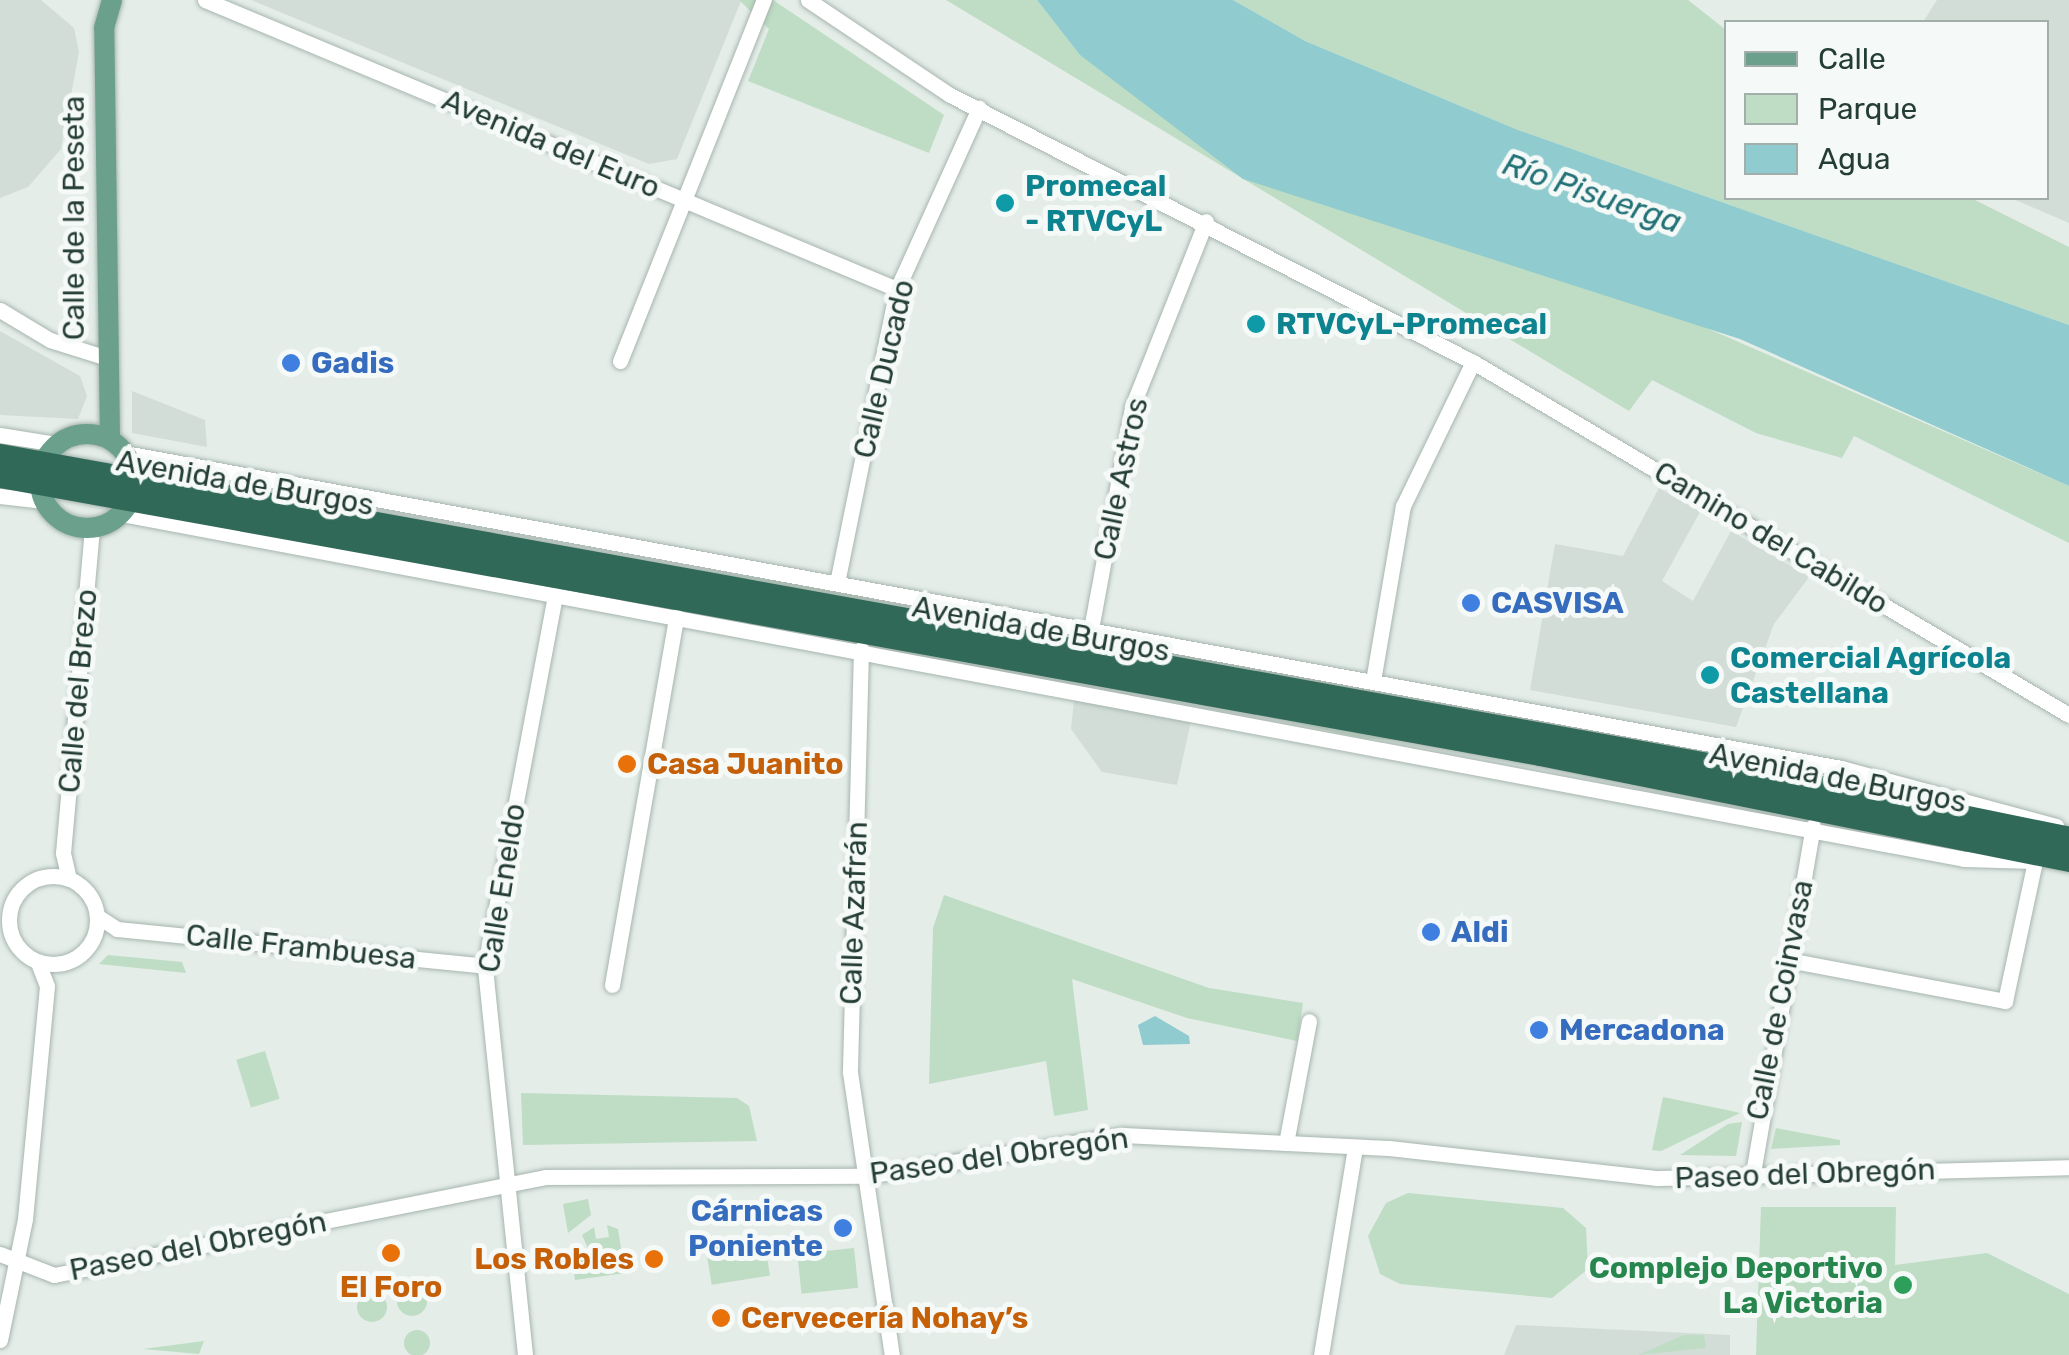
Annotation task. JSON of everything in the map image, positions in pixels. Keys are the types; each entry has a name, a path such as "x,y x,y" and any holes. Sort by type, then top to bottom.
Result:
{"highway":[{"name":"Avenida de Burgos","path":"0,456 129,496 500,552"},
{"name":"Avenida de Burgos","path":"0,475 46,472"},
{"name":"Avenida de Burgos","path":"129,496 376,520 500,552 552,573 1057,665 1577,751 2069,839"},
{"name":"Avenida de Burgos","path":"552,573 969,630 1395,707 1577,751"},
{"name":"Avenida de Burgos","path":"1638,762 1836,810 2069,859"}],"main road":[{"path":"94,0 112,0"},
{"name":"Calle de la Peseta","path":"94,0 104,28"},
{"name":"Calle de la Peseta","path":"112,0 104,28 103,408 118,446 129,496"},
{"path":"103,408 86,433 46,472 67,524 92,528 129,496"},
{"path":"86,433 118,446"}],"street":[{"name":"Avenida del Euro","path":"205,0 897,289"},
{"path":"620,362 680,198 764,0"},
{"name":"Camino del Cabildo","path":"808,0 980,108 1206,221 1473,362 2069,715"},
{"name":"Calle Ducado","path":"837,583 897,289 980,108"},
{"name":"Calle Astros","path":"1091,629 1132,407 1206,221"},
{"path":"0,310 50,340 104,356"},
{"path":"1373,681 1403,506 1473,362"},
{"name":"Avenida de Burgos","path":"0,435 46,472 0,496"},
{"name":"Avenida de Burgos","path":"118,446 289,483 1808,761 1980,798 2069,831"},
{"path":"289,483 366,508 376,520"},
{"name":"Avenida de Burgos","path":"129,496 360,559 552,573 578,599 1696,803 1964,859 2069,859"},
{"path":"360,559 474,572 500,552 499,528 467,515"},
{"name":"Calle del Brezo","path":"69,879 63,853 92,528"},
{"path":"578,599 552,573 562,543 690,557"},
{"name":"Calle Eneldo","path":"525,1355 502,1184 485,966 552,573"},
{"path":"898,594 969,630"},
{"path":"659,614 746,608"},
{"path":"612,985 676,617"},
{"name":"Calle Azafrán","path":"861,649 850,1072 892,1355"},
{"path":"1057,665 1118,698"},
{"path":"1395,707 1456,696"},
{"path":"1377,746 1562,770 1577,751 1542,712"},
{"path":"1696,803 1644,786 1638,762 1654,742 1808,761"},
{"path":"1752,814 1836,810"},
{"name":"Calle de Coinvasa","path":"1753,1173 1813,826"},
{"name":"Calle del Brezo","path":"50,875 63,853"},
{"path":"1788,960 2006,1001 2035,860"},
{"path":"0,1340 20,1264 47,986 38,962 4,925 5,906 23,886 50,875 69,879 97,916 93,938 64,963 47,986"},
{"name":"Calle Frambuesa","path":"97,916 117,929"},
{"name":"Calle Frambuesa","path":"93,938 117,929 485,966"},
{"path":"38,962 64,963"},
{"path":"1286,1143 1309,1021"},
{"name":"Paseo del Obregón","path":"0,1254 54,1274 502,1184 593,1173 866,1176 1123,1136 1355,1147 1657,1178 2069,1166"},
{"path":"1321,1355 1355,1147"}],"shaded area":[{"path":"0,0 41,0 74,28 79,52 61,149 28,187 0,198"},
{"path":"251,0 741,1 677,159 649,164"},
{"path":"1937,0 2069,0 2069,223 2016,200 2049,200 2049,20 1924,20"},
{"path":"0,331 80,376 87,396 78,419 0,415"},
{"path":"132,391 205,420 207,447 132,433"},
{"path":"1659,488 1700,512 1662,581 1693,601 1731,531 1809,577 1774,624 1736,727 1530,690 1555,544 1623,556"},
{"path":"1074,700 1191,721 1177,785 1102,772 1071,729"},
{"path":"1516,1325 1730,1335 1730,1355 1504,1355"}],"green space":[{"path":"739,0 773,0 944,115 929,153 748,81 769,29"},
{"path":"946,0 1037,0 1080,55 2069,486 2069,543 1854,436 1842,458 1756,433 1652,380 1629,411"},
{"path":"1233,0 1688,0 1724,28 1724,200 1975,200 2069,247 2069,325 1518,130 1305,41"},
{"path":"168,466 265,484 299,498 167,474"},
{"path":"679,567 846,590 898,609"},
{"path":"1002,620 1360,685 1321,685"},
{"path":"1147,690 1435,743 1361,738"},
{"path":"944,895 1209,988 1303,1003 1297,1041 1187,1018 1072,979 1088,1110 1054,1116 1046,1061 929,1084 933,928"},
{"path":"108,955 182,962 186,973 99,964"},
{"path":"265,1051 280,1099 251,1108 236,1060"},
{"path":"521,1093 737,1098 749,1106 757,1141 523,1145"},
{"path":"1663,1097 1740,1113 1661,1151 1652,1150"},
{"path":"1742,1122 1736,1156 1680,1155 1728,1124"},
{"path":"1776,1128 1840,1140 1840,1145 1771,1149"},
{"path":"1408,1193 1563,1208 1586,1228 1588,1269 1552,1298 1400,1284 1380,1274 1368,1236 1386,1203"},
{"path":"588,1199 591,1215 568,1233 563,1204"},
{"name":"Complejo Deportivo La Victoria","path":"1761,1207 1896,1207 1895,1265 1987,1253 2069,1294 2069,1355 1756,1355"},
{"path":"607,1225 618,1229 625,1273 575,1280 572,1259 591,1255 582,1235 594,1227 596,1239 609,1237"},
{"path":"764,1238 770,1276 712,1285 706,1247"},
{"path":"854,1248 858,1288 801,1294 797,1254"},
{"path":"412,1286 422,1291 427,1301 422,1311 412,1316 402,1311 397,1301 402,1291"},
{"path":"372,1292 386,1301 387,1307 378,1321 372,1322 358,1313 357,1307 366,1293"},
{"path":"417,1330 426,1334 430,1343 426,1352 417,1356 408,1352 404,1343 408,1334"},
{"path":"1684,1335 1704,1335 1706,1348 1638,1355"},
{"path":"204,1341 199,1354 143,1349"}],"water":[{"name":"Río Pisuerga","path":"1037,0 1233,0 1305,41 1518,130 2069,325 2069,486 1740,339 1243,179 1080,55"},
{"path":"1155,1016 1189,1036 1190,1044 1143,1045 1138,1025"}],"place":[{"name":"Promecal - RTVCyL","path":"1005,203"},
{"name":"RTVCyL-Promecal","path":"1256,324"},
{"name":"Gadis","path":"291,363"},
{"name":"CASVISA","path":"1471,603"},
{"name":"Comercial Agrícola Castellana","path":"1710,675"},
{"name":"Casa Juanito","path":"627,764"},
{"name":"Aldi","path":"1431,932"},
{"name":"Mercadona","path":"1539,1030"},
{"name":"Cárnicas Poniente","path":"843,1228"},
{"name":"El Foro","path":"391,1253"},
{"name":"Los Robles","path":"654,1259"},
{"name":"Complejo Deportivo La Victoria","path":"1903,1285"},
{"name":"Cervecería Nohay’s","path":"721,1318"}]}
